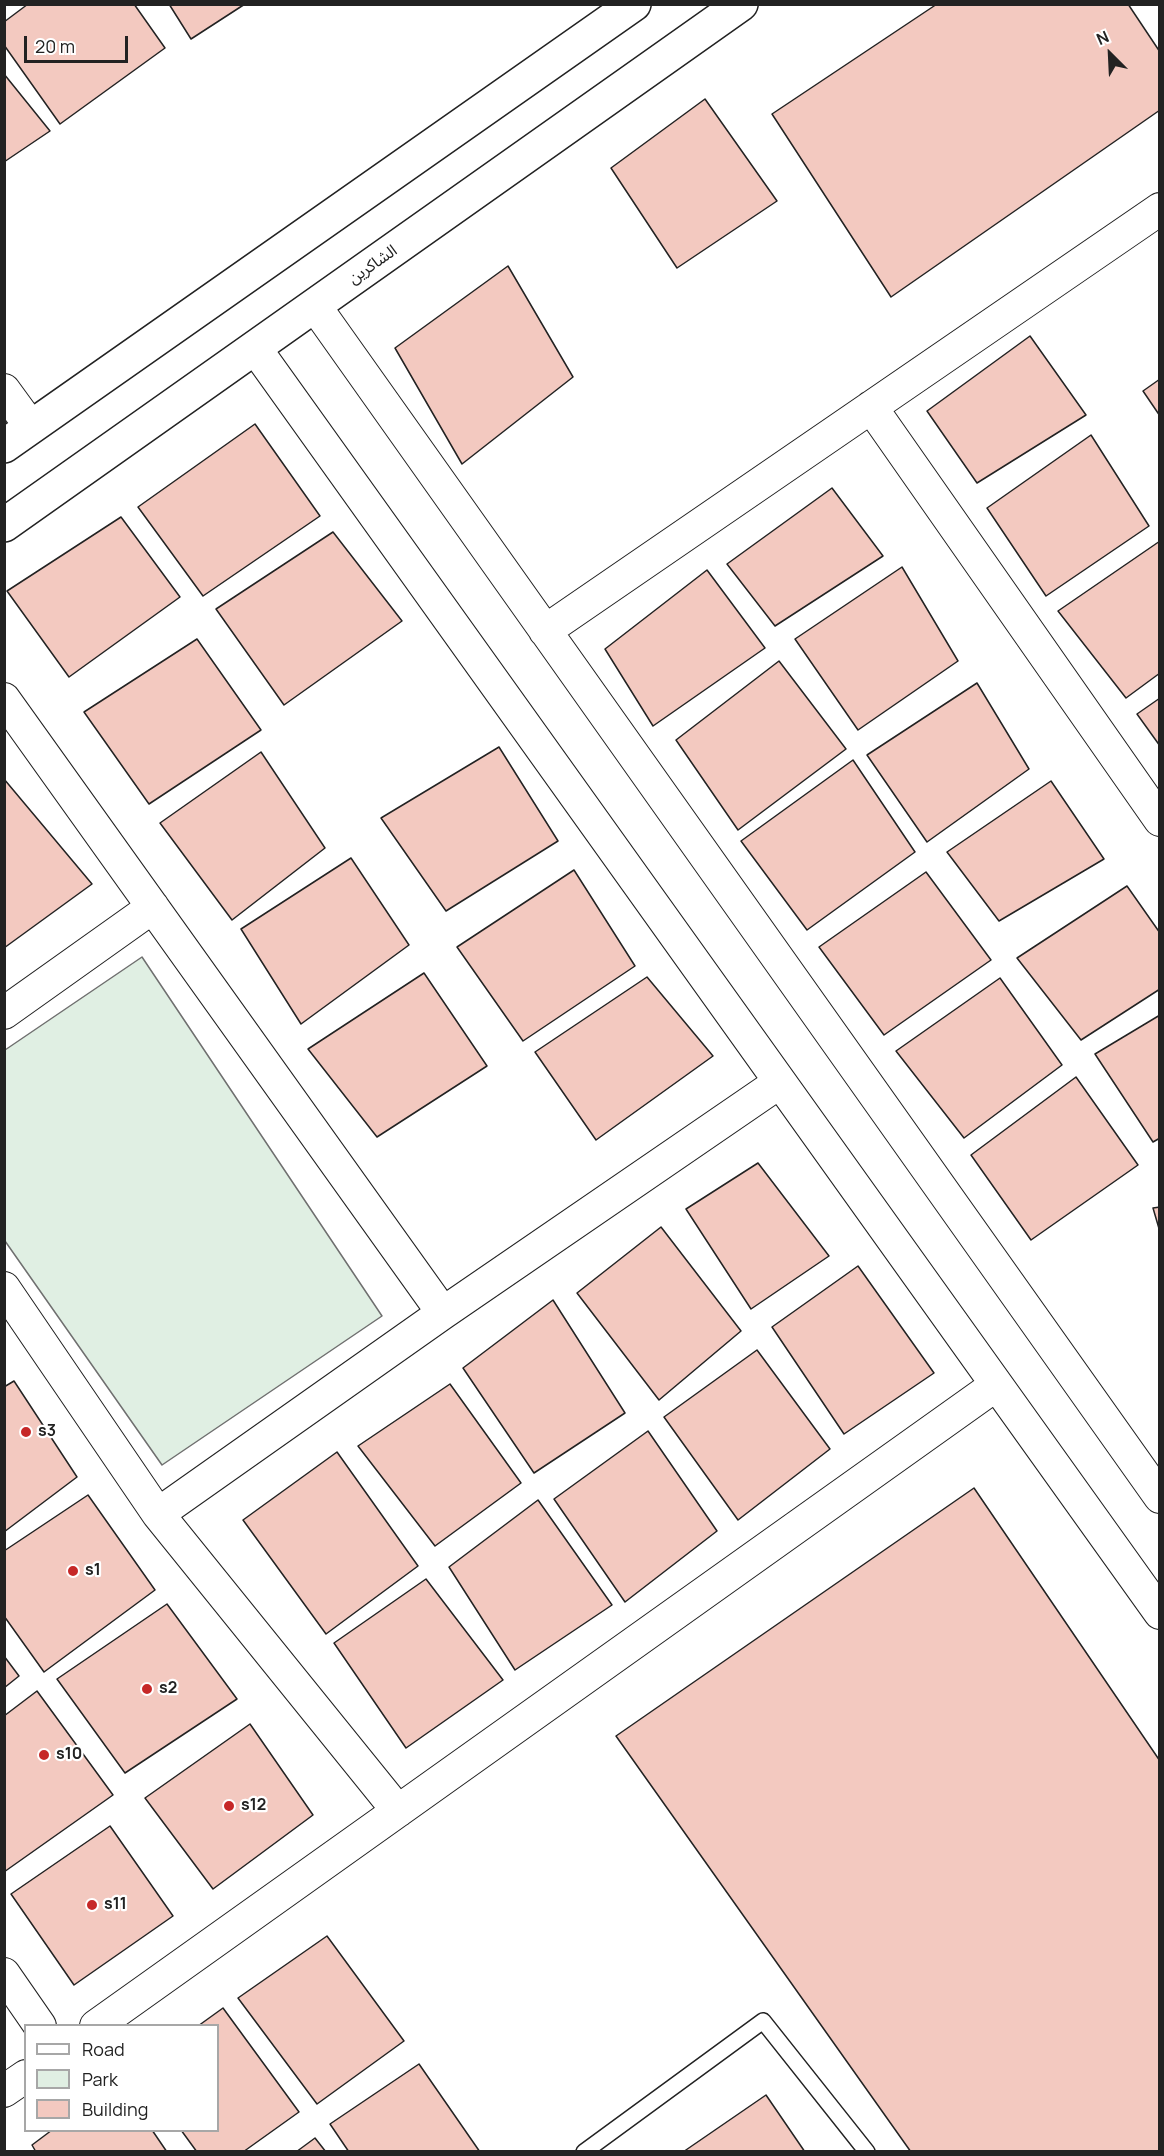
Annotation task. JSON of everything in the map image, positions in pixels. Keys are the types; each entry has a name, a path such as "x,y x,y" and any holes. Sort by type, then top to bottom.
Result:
{"street":[{"path":"4,446 634,4"},
{"name":"الشاكرين","path":"4,525 741,4"},
{"path":"545,631 1160,208"},
{"path":"315,306 1160,1497"},
{"path":"255,348 1160,1613"},
{"path":"4,390 31,427"},
{"path":"871,407 1160,820"},
{"path":"4,699 443,1314"},
{"path":"4,1013 153,907"},
{"path":"158,1514 780,1082"},
{"path":"4,1288 158,1514 398,1811"},
{"path":"97,2024 996,1385"},
{"path":"4,1974 39,2024"},
{"path":"4,2091 24,2077"}],"lane":[{"path":"584,2151 763,2021 867,2151"}],"green space":[{"path":"142,957 382,1316 162,1465 5,1241 5,1050"}],"building":[{"path":"28,4 134,4 165,48 60,124 4,45 4,22"},
{"path":"169,4 245,4 191,39"},
{"path":"937,4 1128,4 1160,52 1160,110 891,297 772,114"},
{"path":"4,74 50,131 4,162"},
{"path":"705,99 777,201 677,268 611,168"},
{"path":"508,266 573,377 462,464 395,348"},
{"path":"1030,336 1086,415 977,483 927,411"},
{"path":"1160,379 1160,416 1143,391"},
{"path":"255,424 320,516 203,596 138,507"},
{"path":"1091,435 1149,526 1046,596 987,508"},
{"path":"832,488 883,556 775,626 727,564"},
{"path":"121,517 180,597 69,677 7,591"},
{"path":"333,532 402,621 284,705 216,609"},
{"path":"1160,541 1160,673 1126,698 1058,611"},
{"path":"902,567 958,661 858,730 795,639"},
{"path":"707,570 765,648 653,726 605,649"},
{"path":"197,639 261,730 149,804 84,712"},
{"path":"779,661 846,749 738,830 676,740"},
{"path":"977,683 1029,769 927,842 867,755"},
{"path":"1160,698 1160,746 1137,714"},
{"path":"499,747 558,841 446,911 381,818"},
{"path":"261,752 325,848 232,920 160,823"},
{"path":"853,760 915,852 807,930 741,841"},
{"path":"4,779 92,884 4,948"},
{"path":"1051,781 1104,859 999,921 947,852"},
{"path":"351,858 409,945 301,1024 241,929"},
{"path":"574,870 635,966 523,1041 457,947"},
{"path":"926,872 991,960 884,1035 819,947"},
{"path":"1127,886 1160,933 1160,989 1081,1040 1017,958"},
{"path":"424,973 487,1066 377,1137 308,1049"},
{"path":"647,977 713,1056 596,1140 535,1052"},
{"path":"1000,978 1062,1065 964,1138 896,1051"},
{"path":"1160,1015 1160,1138 1153,1142 1095,1054"},
{"path":"1076,1077 1138,1165 1031,1240 971,1155"},
{"path":"758,1163 829,1256 751,1309 686,1209"},
{"path":"1160,1207 1160,1232 1153,1208"},
{"path":"661,1227 741,1331 659,1400 577,1293"},
{"path":"858,1266 934,1373 844,1434 772,1327"},
{"path":"553,1300 625,1413 534,1473 463,1368"},
{"path":"757,1350 830,1449 738,1520 664,1417"},
{"name":"s3","path":"14,1381 77,1477 4,1532 4,1387"},
{"path":"450,1384 521,1483 435,1546 358,1446"},
{"path":"648,1431 717,1531 625,1602 554,1499"},
{"path":"337,1452 418,1566 326,1634 243,1520"},
{"path":"974,1488 1160,1761 1160,2152 911,2152 616,1736"},
{"name":"s1","path":"88,1495 155,1590 44,1672 4,1616 4,1551"},
{"path":"538,1500 612,1605 515,1670 449,1567"},
{"path":"426,1579 503,1680 406,1748 334,1643"},
{"name":"s2","path":"167,1604 237,1699 125,1773 57,1679"},
{"path":"4,1656 19,1676 4,1688"},
{"name":"s10","path":"37,1691 113,1795 4,1872 4,1716"},
{"name":"s12","path":"250,1724 313,1815 213,1889 145,1798"},
{"name":"s11","path":"110,1826 173,1916 74,1985 11,1894"},
{"path":"327,1936 404,2041 317,2104 238,1998"},
{"path":"223,2008 299,2112 243,2152 197,2152 182,2132 219,2132 219,2024 201,2024"},
{"path":"419,2064 480,2152 349,2152 330,2124"},
{"path":"766,2095 805,2152 683,2152"},
{"path":"49,2132 153,2132 167,2152 36,2152 32,2145"},
{"path":"315,2138 326,2152 296,2152"}],"place":[{"name":"s3","path":"26,1432"},
{"name":"s1","path":"73,1571"},
{"name":"s2","path":"147,1689"},
{"name":"s10","path":"44,1755"},
{"name":"s12","path":"229,1806"},
{"name":"s11","path":"92,1905"}]}
